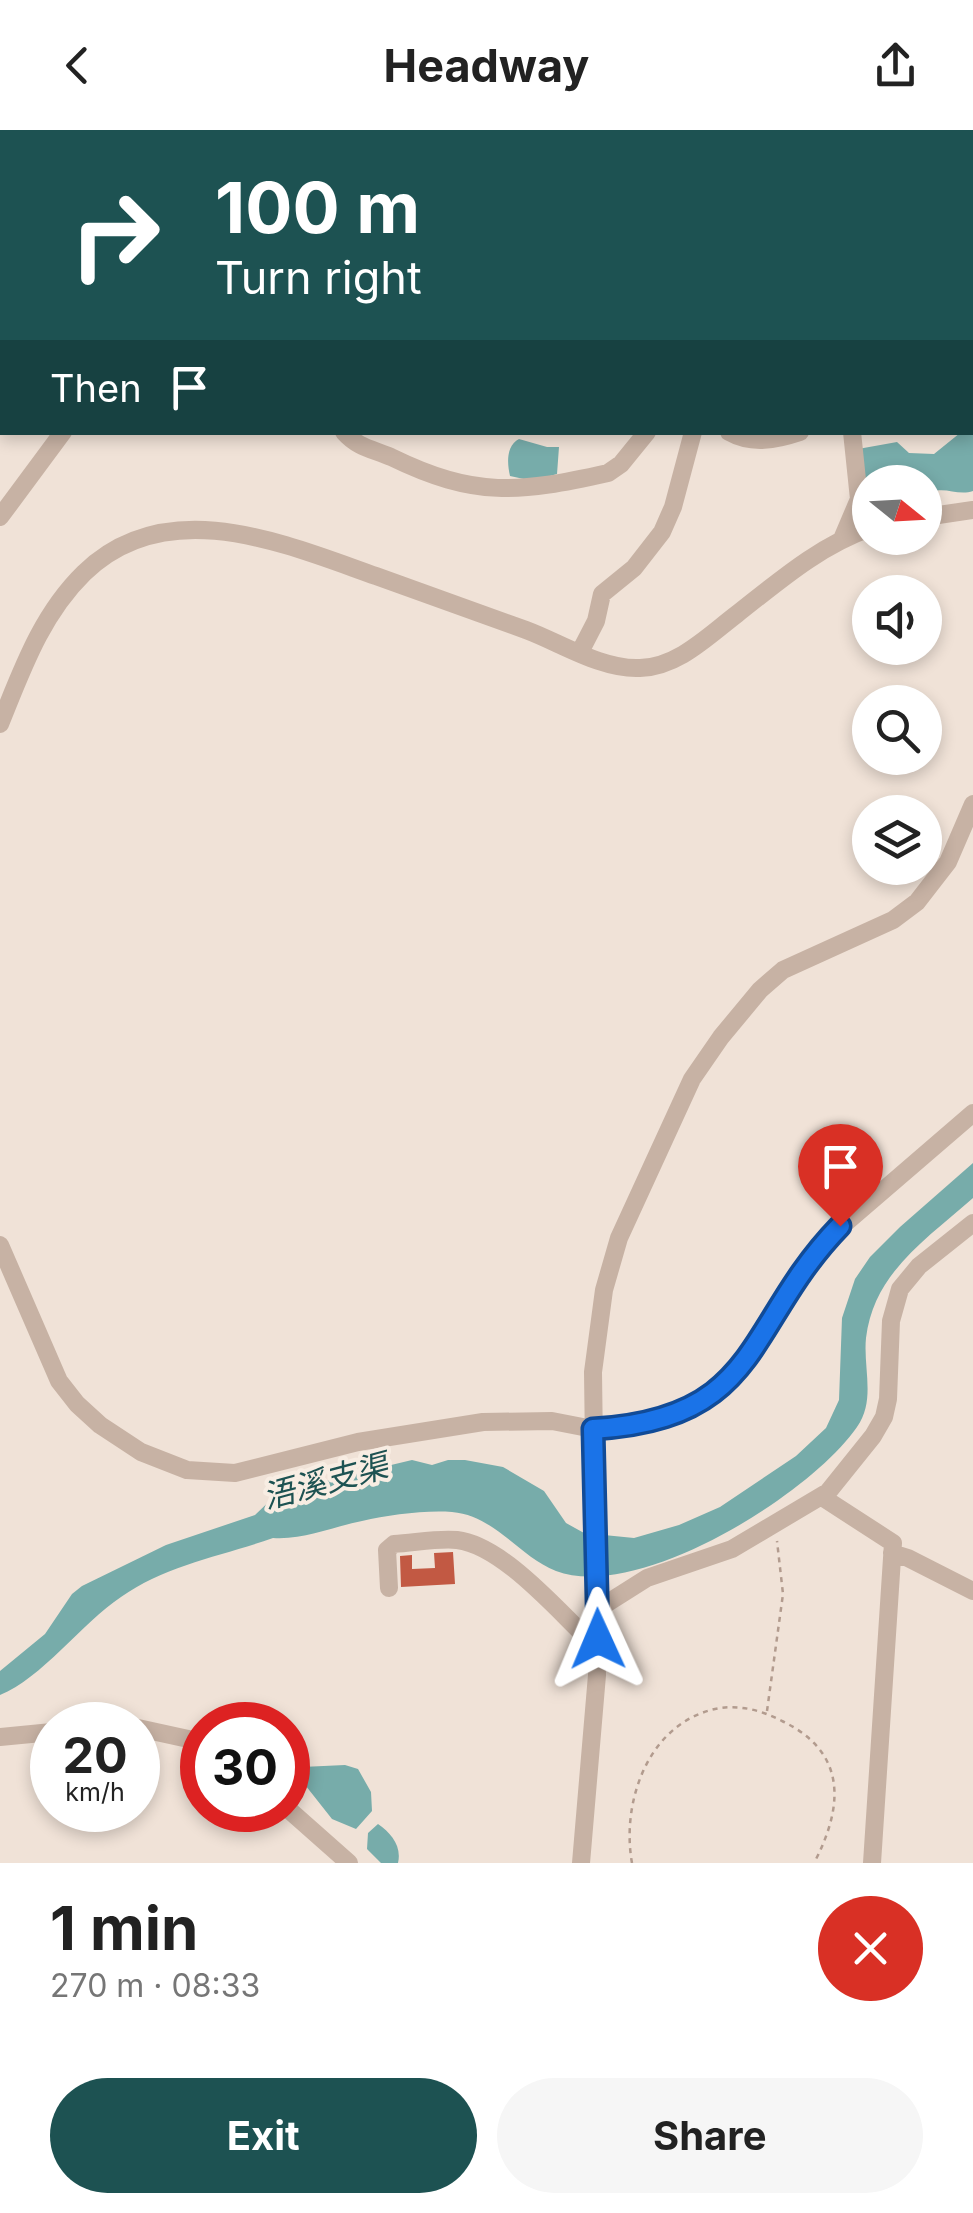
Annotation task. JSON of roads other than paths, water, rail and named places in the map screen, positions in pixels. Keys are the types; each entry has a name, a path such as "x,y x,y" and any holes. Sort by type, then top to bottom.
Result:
{"street":[{"path":"0,517 61,435"},
{"path":"348,435 362,447 428,476 511,491 608,473 645,435"},
{"path":"580,652 596,622 602,594 630,573 662,532 673,507 691,435"},
{"path":"736,435 750,441 792,435"},
{"path":"842,539 859,499 852,435"},
{"path":"942,515 973,510"},
{"path":"0,724 33,644 58,604 82,576 128,544 174,533 226,530 273,539 633,668 671,662 804,562 852,535"},
{"path":"581,1863 598,1639 595,1345 611,1263 628,1214 692,1080 722,1036 771,979 795,962 892,920 928,892 948,862 973,804"},
{"path":"0,1246 4,1265 59,1381 77,1404 113,1435 141,1452 187,1470 235,1473 358,1442 483,1422 552,1421 593,1429 632,1427 702,1402 726,1384 748,1358 828,1238 973,1113"},
{"path":"598,1606 647,1578 732,1550 822,1497 884,1417 890,1321 900,1290 919,1266 973,1223"},
{"path":"822,1497 893,1544 872,1863"},
{"path":"389,1588 388,1550 394,1544 460,1541 503,1562 582,1633 598,1639"},
{"path":"892,1553 973,1592"},
{"path":"0,1737 30,1734"},
{"path":"310,1828 349,1863"}],"water":[{"path":"958,435 973,435 973,491 942,490 942,465 860,465 858,449 897,442 909,453 934,454"},
{"path":"519,439 559,447 557,474 533,481 510,476 510,450"},
{"name":"浯溪支渠","path":"973,1163 973,1198 905,1259 880,1294 866,1338 866,1406 857,1427 802,1482 720,1536 676,1557 632,1571 591,1576 556,1571 494,1528 452,1512 395,1515 307,1535 273,1538 175,1569 138,1586 106,1608 31,1677 0,1695 0,1671 45,1634 72,1594 82,1586 166,1545 255,1515 278,1493 291,1489 412,1460 432,1465 465,1460 503,1467 544,1491 566,1523 584,1533 634,1538 679,1525 720,1507 796,1456 826,1428 839,1400 842,1318 855,1279 870,1257 900,1227"},
{"path":"345,1765 358,1769 371,1792 372,1811 356,1829 332,1819 310,1791 310,1767"},
{"path":"378,1824 394,1840 398,1863 381,1863 367,1849 368,1833"}]}
